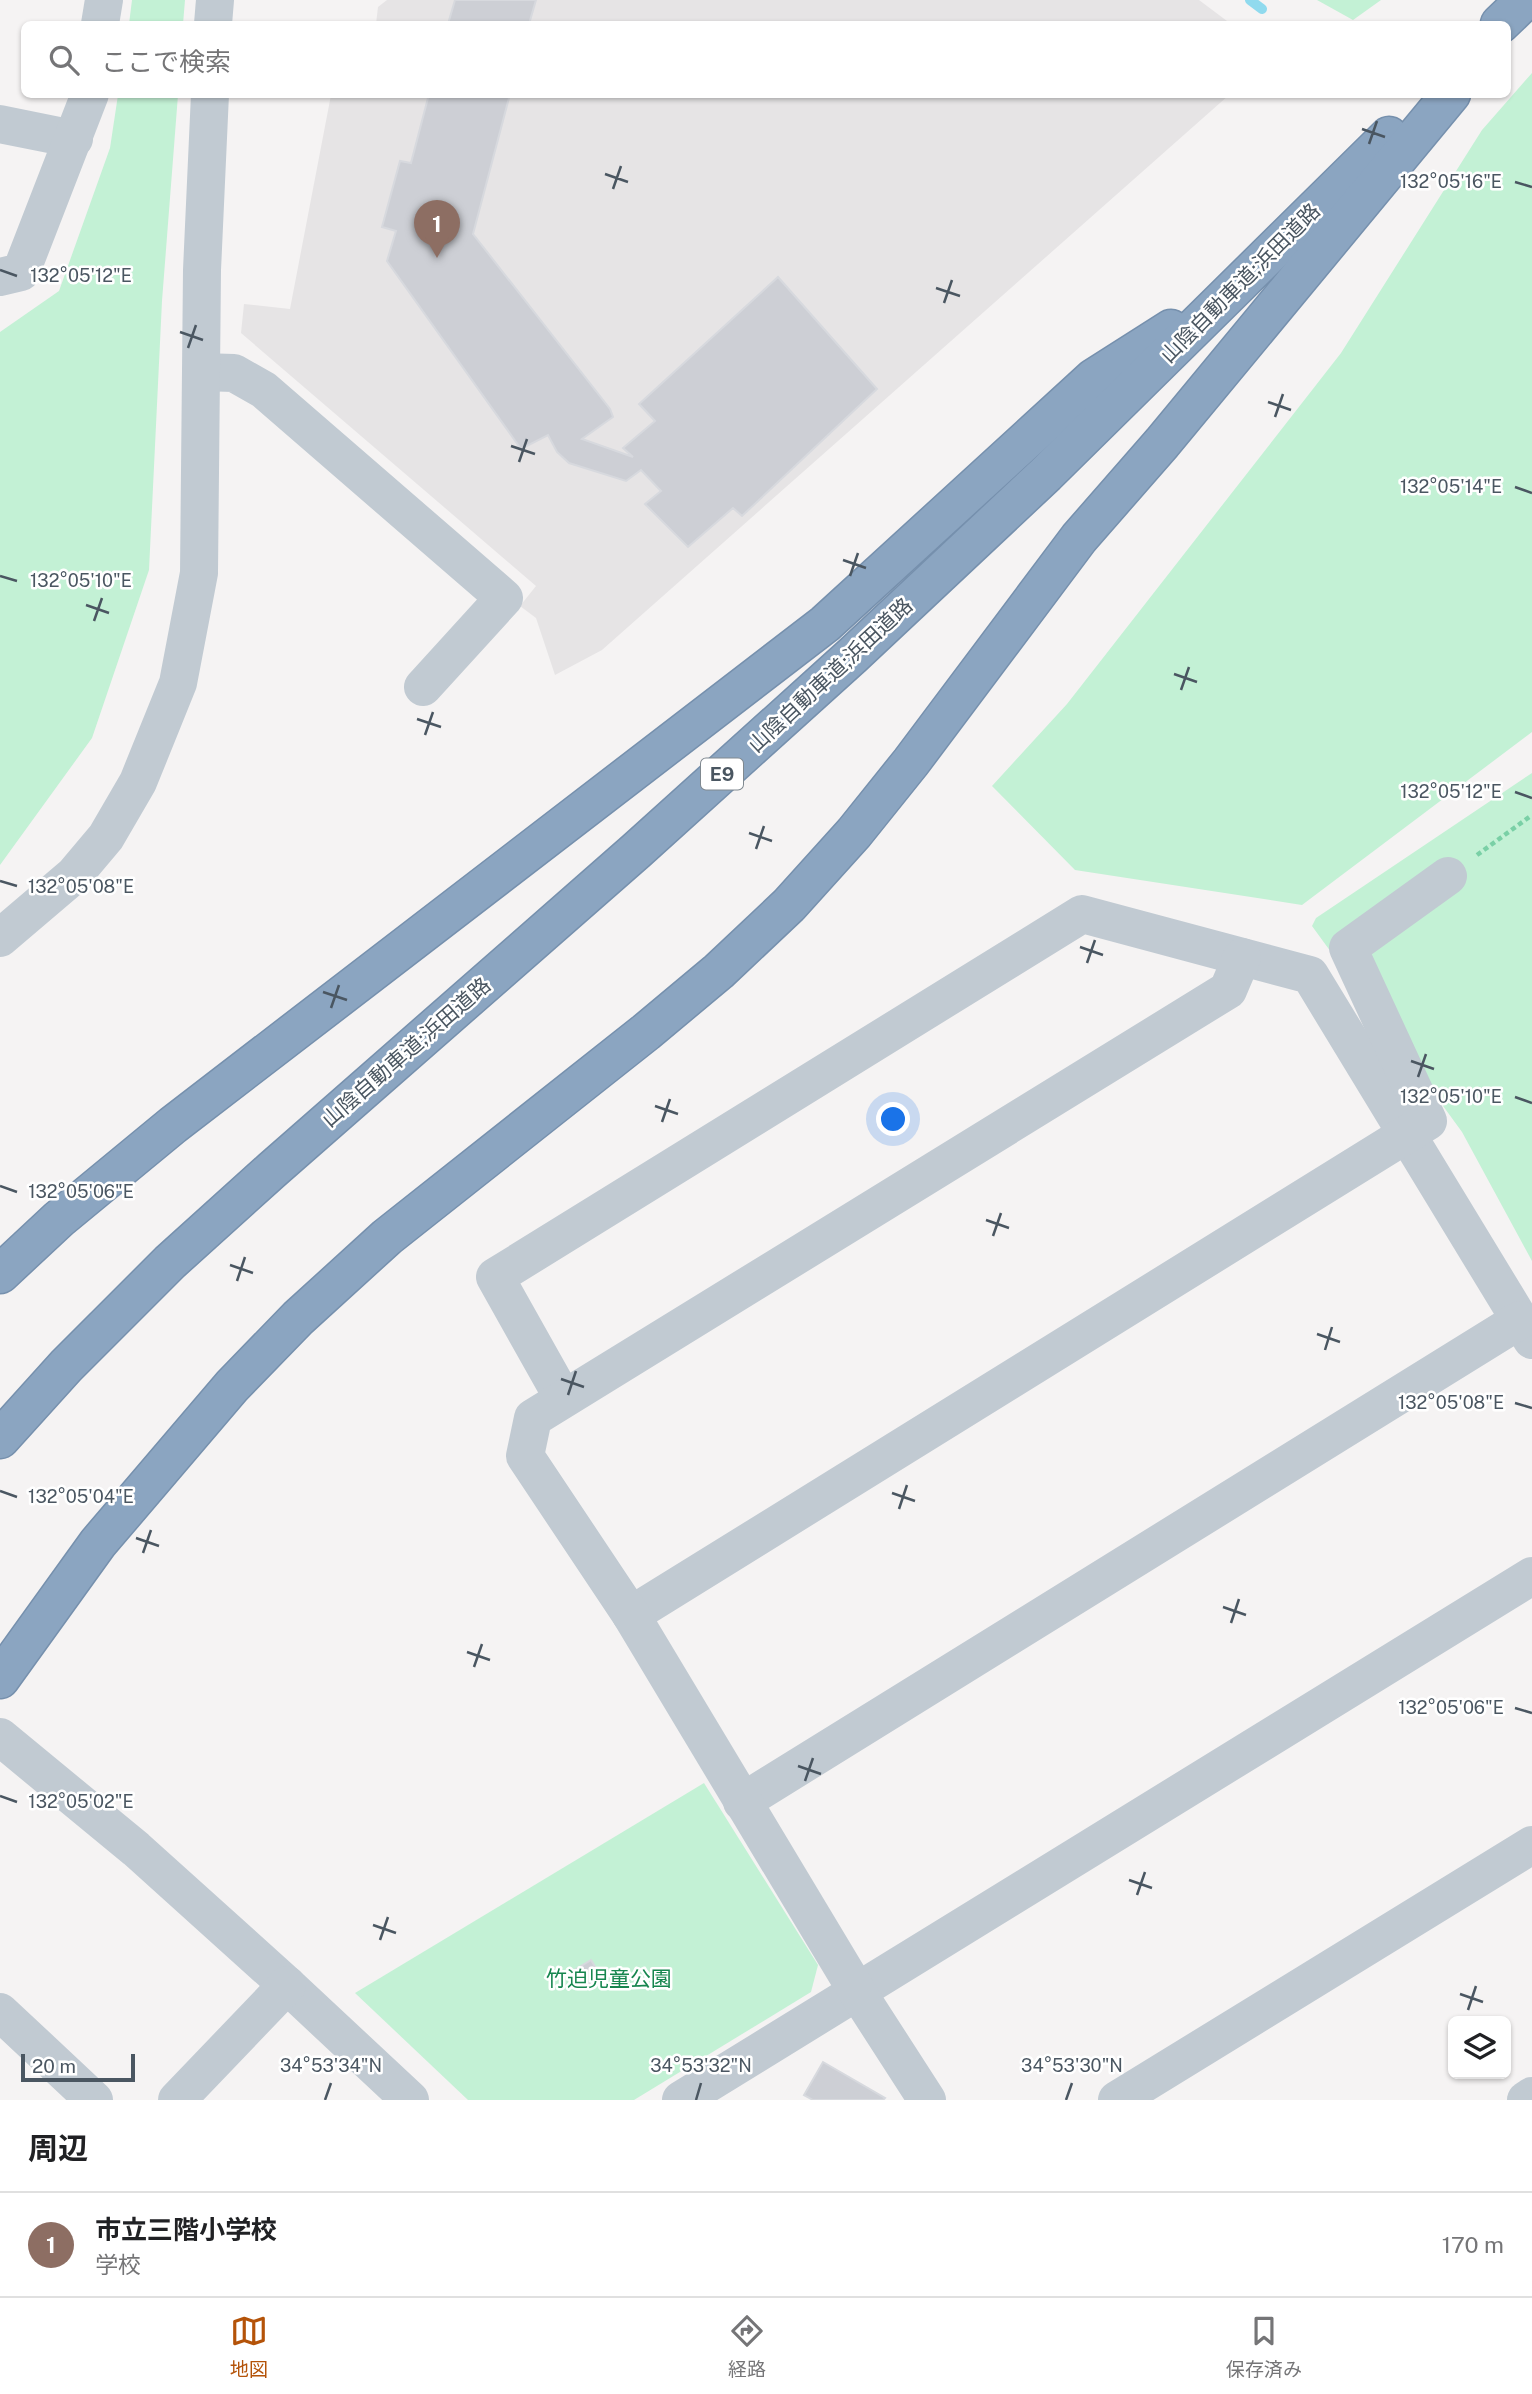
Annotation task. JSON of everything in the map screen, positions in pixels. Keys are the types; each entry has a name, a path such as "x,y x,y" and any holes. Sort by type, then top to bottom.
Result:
{"highway":[{"path":"1503,21 1527,0"},
{"path":"1511,22 1527,0"},
{"name":"山陰自動車道;浜田道路","path":"0,1439 66,1366 170,1262 282,1160 636,851 852,656 1046,474 1426,98"},
{"path":"0,1679 97,1543 232,1386 298,1318 387,1237 719,971 789,905 854,833 911,762 1079,538 1162,443 1448,98"},
{"path":"0,1274 59,1219 173,1125 825,624 1094,378 1234,290"}],"street":[{"path":"100,21 104,0"},
{"path":"214,21 215,0"},
{"path":"0,277 21,272 89,98"},
{"path":"0,938 74,875 106,837 138,782 178,683 199,573 202,270 210,98"},
{"path":"0,124 74,139"},
{"path":"201,372 234,373 264,390 505,598 423,687"},
{"path":"631,1615 1428,1121 1348,948 1448,876"},
{"path":"563,1398 495,1277 1082,914 1310,975 1526,1330 742,1802"},
{"path":"926,2100 858,1993 631,1615 525,1456 533,1418 1228,990 1242,957"},
{"path":"681,2100 1532,1576"},
{"path":"0,1737 136,1849 410,2100"},
{"path":"1117,2100 1532,1845"},
{"path":"177,2100 287,1985"},
{"path":"0,2012 94,2100"},
{"path":"1526,2100 1532,2096"}],"path":[{"path":"1448,876 1532,815"}],"shaded area":[{"path":"387,0 1199,0 1227,21 376,21 378,7"},
{"path":"330,98 1226,98 602,650 555,675 536,618 520,606 536,586 241,333 244,304 290,309"}],"green space":[{"path":"132,0 185,0 183,21 129,21"},
{"path":"1317,0 1381,0 1353,20"},
{"path":"1532,73 1532,732 1302,905 1075,870 992,786 1067,704 1341,353 1482,130"},
{"path":"118,98 178,98 162,301 149,570 92,738 0,865 0,332 59,291 110,148"},
{"path":"1532,773 1532,1261 1462,1132 1312,926 1316,918"},
{"name":"竹迫児童公園","path":"704,1783 818,1965 811,1992 634,2100 468,2100 355,1993"}],"building":[{"path":"455,0 536,0 530,21 449,21"},
{"path":"428,98 509,98 473,234 610,409 613,417 582,439 633,457 623,448 655,421 639,404 778,277 877,389 742,516 733,508 688,547 645,504 661,491 641,470 626,481 569,463 557,452 548,435 521,449 387,261 396,231 382,227 400,161 411,163"},
{"path":"591,1960 601,1976 586,1986 576,1969"},
{"path":"823,2062 885,2098 813,2100 804,2095"}],"waterway":[{"path":"1250,0 1262,9"}],"place":[{"name":"市立三階小学校","path":"437,258"}]}
